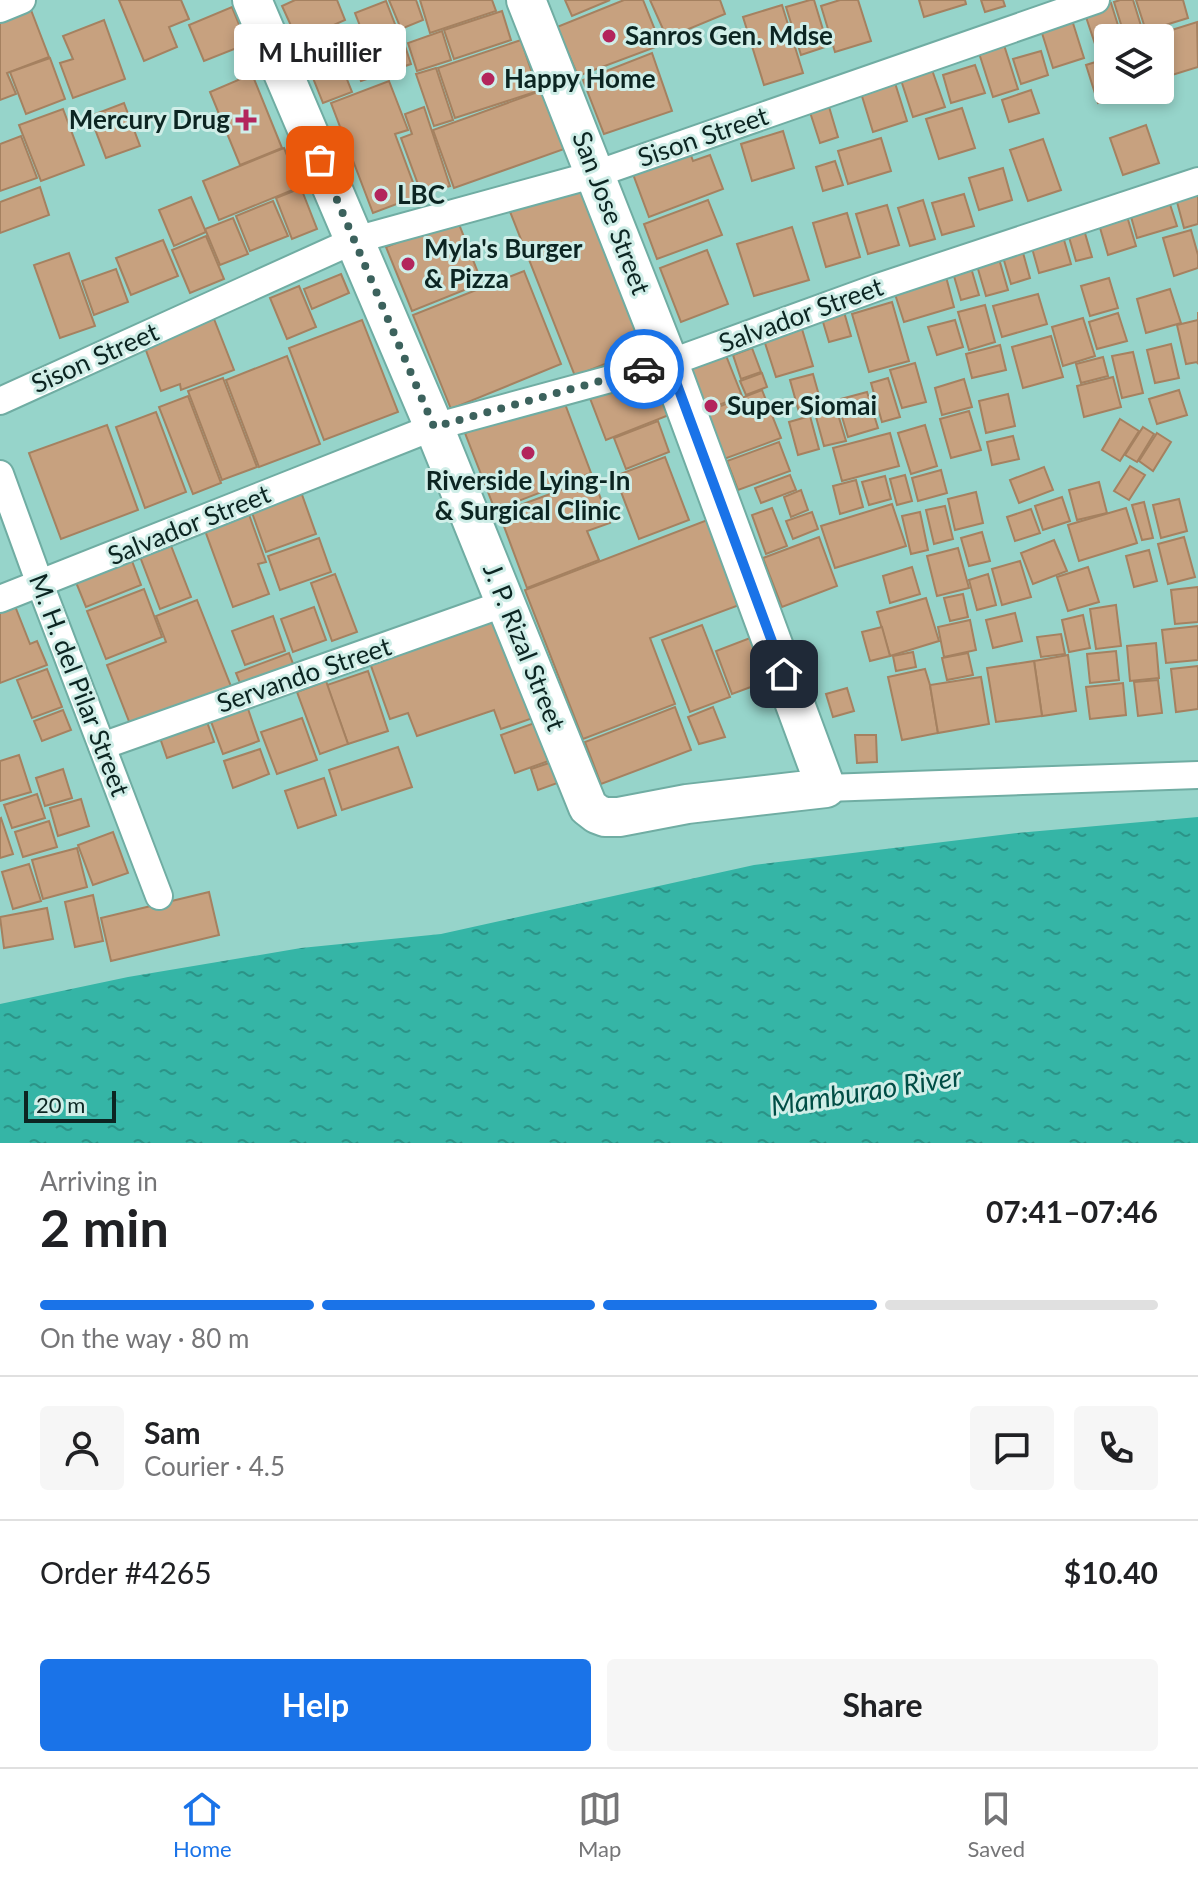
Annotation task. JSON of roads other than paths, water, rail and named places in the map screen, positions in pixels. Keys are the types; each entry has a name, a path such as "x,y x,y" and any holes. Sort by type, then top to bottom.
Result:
{"street":[{"path":"0,9 22,0"},
{"name":"J. P. Rizal Street","path":"252,0 434,427 588,807 605,817 619,817 687,804 826,788"},
{"name":"San Jose Street","path":"526,0 669,363 826,788"},
{"name":"Sison Street","path":"0,401 355,240 596,174 1096,0"},
{"name":"Salvador Street","path":"0,599 434,427 669,363 881,286 1198,181"},
{"name":"M. H. del Pilar Street","path":"0,474 159,896"},
{"name":"Servando Street","path":"102,746 506,603"},
{"path":"826,788 1198,775"}],"water":[{"name":"Mamburao River","path":"1198,817 1198,1143 0,1143 0,1004 128,977 301,948 441,934 754,865 1017,833"}],"place":[{"name":"Sanros Gen. Mdse","path":"609,36"},
{"name":"Happy Home","path":"488,79"},
{"name":"Mercury Drug","path":"246,120"},
{"name":"M Lhuillier","path":"320,160"},
{"name":"LBC","path":"381,195"},
{"name":"Myla's Burger & Pizza","path":"408,264"},
{"name":"Super Siomai","path":"711,406"},
{"name":"Riverside Lying-In & Surgical Clinic","path":"528,453"}]}
